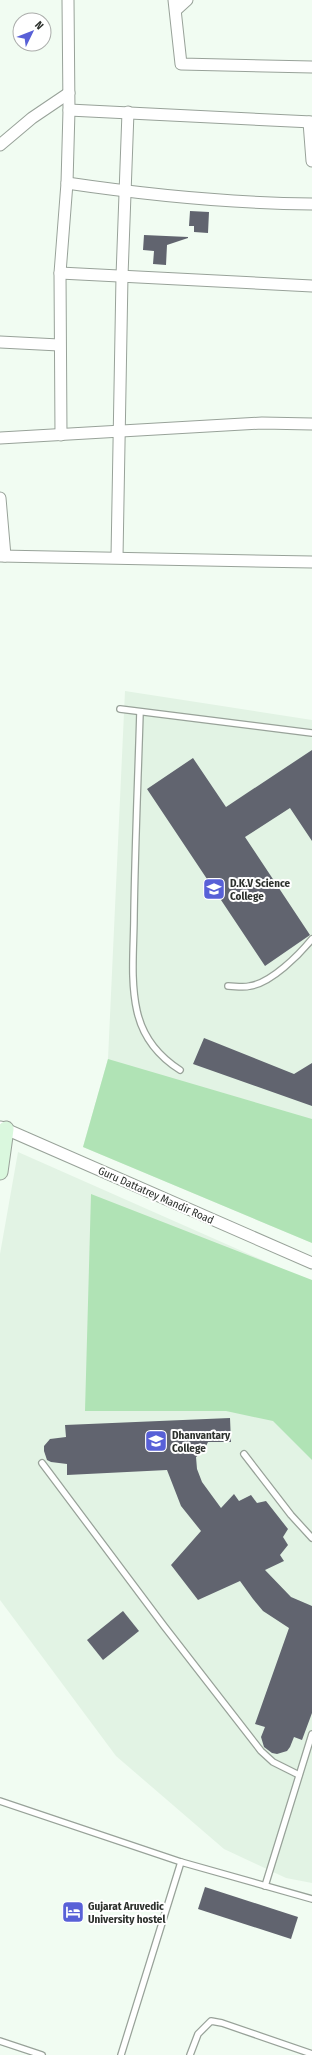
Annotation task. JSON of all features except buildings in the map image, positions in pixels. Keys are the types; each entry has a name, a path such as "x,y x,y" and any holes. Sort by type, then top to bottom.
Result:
{"street":[{"path":"61,435 60,273 67,183 69,110 68,0"},
{"path":"187,0 175,5 181,64 312,67"},
{"path":"0,145 32,118 69,93"},
{"path":"69,110 310,122 312,161"},
{"path":"117,557 122,276 128,112"},
{"path":"67,183 125,192 276,203 312,204"},
{"path":"60,273 312,286"},
{"path":"0,342 60,345"},
{"path":"0,438 262,423 312,424"},
{"path":"0,498 3,556 117,557 312,562"},
{"path":"0,1172 3,1128"},
{"name":"Guru Dattatrey Mandir Road","path":"3,1128 312,1263"}],"lane":[{"path":"120,709 312,733"},
{"path":"140,712 133,985 137,1012 147,1038 155,1050 180,1070"},
{"path":"228,986 250,986 266,979 302,951 312,939"},
{"path":"244,1454 291,1515 312,1538"},
{"path":"42,1463 164,1626 261,1750 273,1762 299,1775"},
{"path":"265,1886 312,1734"},
{"path":"0,1801 181,1862 312,1899"},
{"path":"122,2055 181,1862"},
{"path":"190,2055 198,2034 211,2021 222,2022 312,2054"},
{"path":"0,2041 42,2055"}],"shaded area":[{"name":"D.K.V Science College","path":"125,691 312,720 312,1243 83,1147 108,1059"},
{"name":"Dhanvantary College","path":"18,1152 312,1282 312,1883 286,1878 224,1849 116,1756 0,1600 0,1254"}],"green space":[{"path":"108,1059 312,1119 312,1243 83,1147"},
{"path":"91,1194 312,1280 312,1460 273,1421 226,1411 85,1411"}],"place":[{"name":"D.K.V Science College","path":"214,889"},
{"name":"Dhanvantary College","path":"156,1441"},
{"name":"Gujarat Aruvedic University hostel","path":"73,1912"}]}
